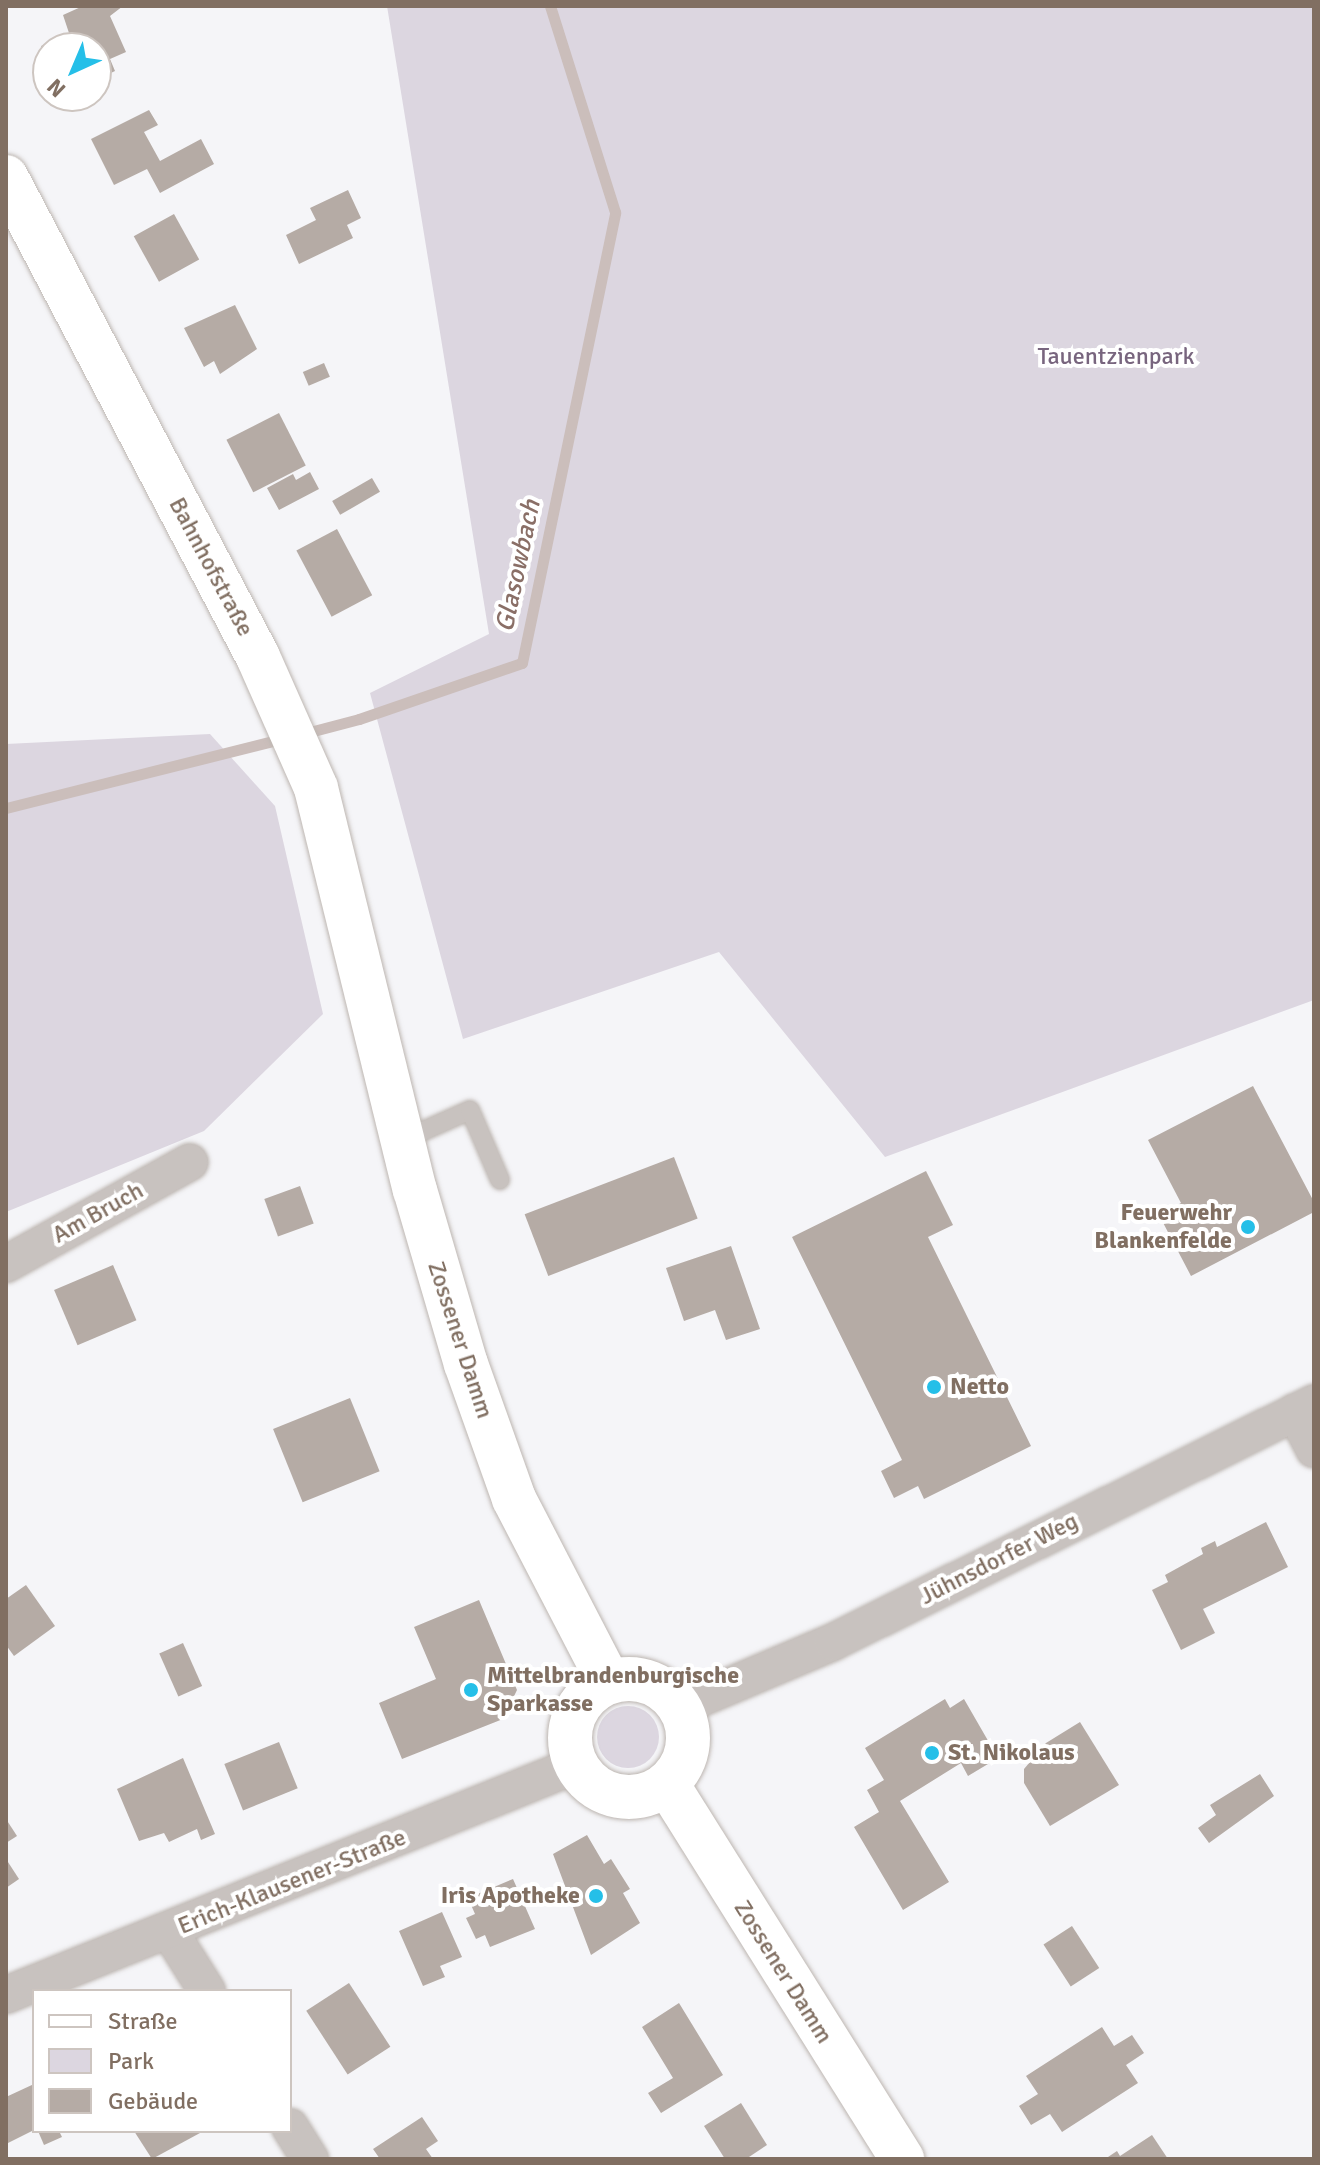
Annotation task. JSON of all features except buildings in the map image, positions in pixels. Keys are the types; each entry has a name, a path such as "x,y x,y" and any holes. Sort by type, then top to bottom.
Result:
{"main road":[{"name":"Bahnhofstraße","path":"6,177 287,720 316,788 364,978"},
{"name":"Zossener Damm","path":"364,978 443,1294 514,1499 609,1682"},
{"path":"609,1682 649,1682 680,1707 688,1740 678,1772 667,1784 651,1793 617,1796 593,1785 576,1765 571,1726 585,1700 609,1682"},
{"name":"Zossener Damm","path":"667,1784 902,2159"}],"street":[{"name":"Am Bruch","path":"6,1264 190,1162"},
{"path":"1305,1408 1314,1449"},
{"name":"Jühnsdorfer Weg","path":"680,1707 833,1642 1305,1408"},
{"name":"Erich-Klausener-Straße","path":"6,1995 170,1932 576,1765"},
{"path":"170,1932 206,1989"},
{"path":"292,2130 310,2159"}],"lane":[{"path":"403,1140 470,1110 500,1180"}],"green space":[{"name":"Tauentzienpark","path":"387,6 1314,6 1314,1000 885,1157 719,952 463,1039 370,693 489,634"},
{"path":"210,734 275,806 323,1014 204,1131 6,1212 6,744"},
{"path":"622,1706 634,1706 650,1715 657,1725 657,1749 650,1759 634,1768 622,1768 602,1754 597,1743 597,1731 611,1711"}],"waterway":[{"name":"Glasowbach","path":"302,734 359,719 522,663 615,212 550,6"},
{"name":"Glasowbach","path":"6,808 285,738"}],"place":[{"name":"Feuerwehr Blankenfelde","path":"1248,1227"},
{"name":"Netto","path":"934,1387"},
{"name":"Mittelbrandenburgische Sparkasse","path":"471,1690"},
{"name":"St. Nikolaus","path":"932,1753"},
{"name":"Iris Apotheke","path":"596,1896"}]}
